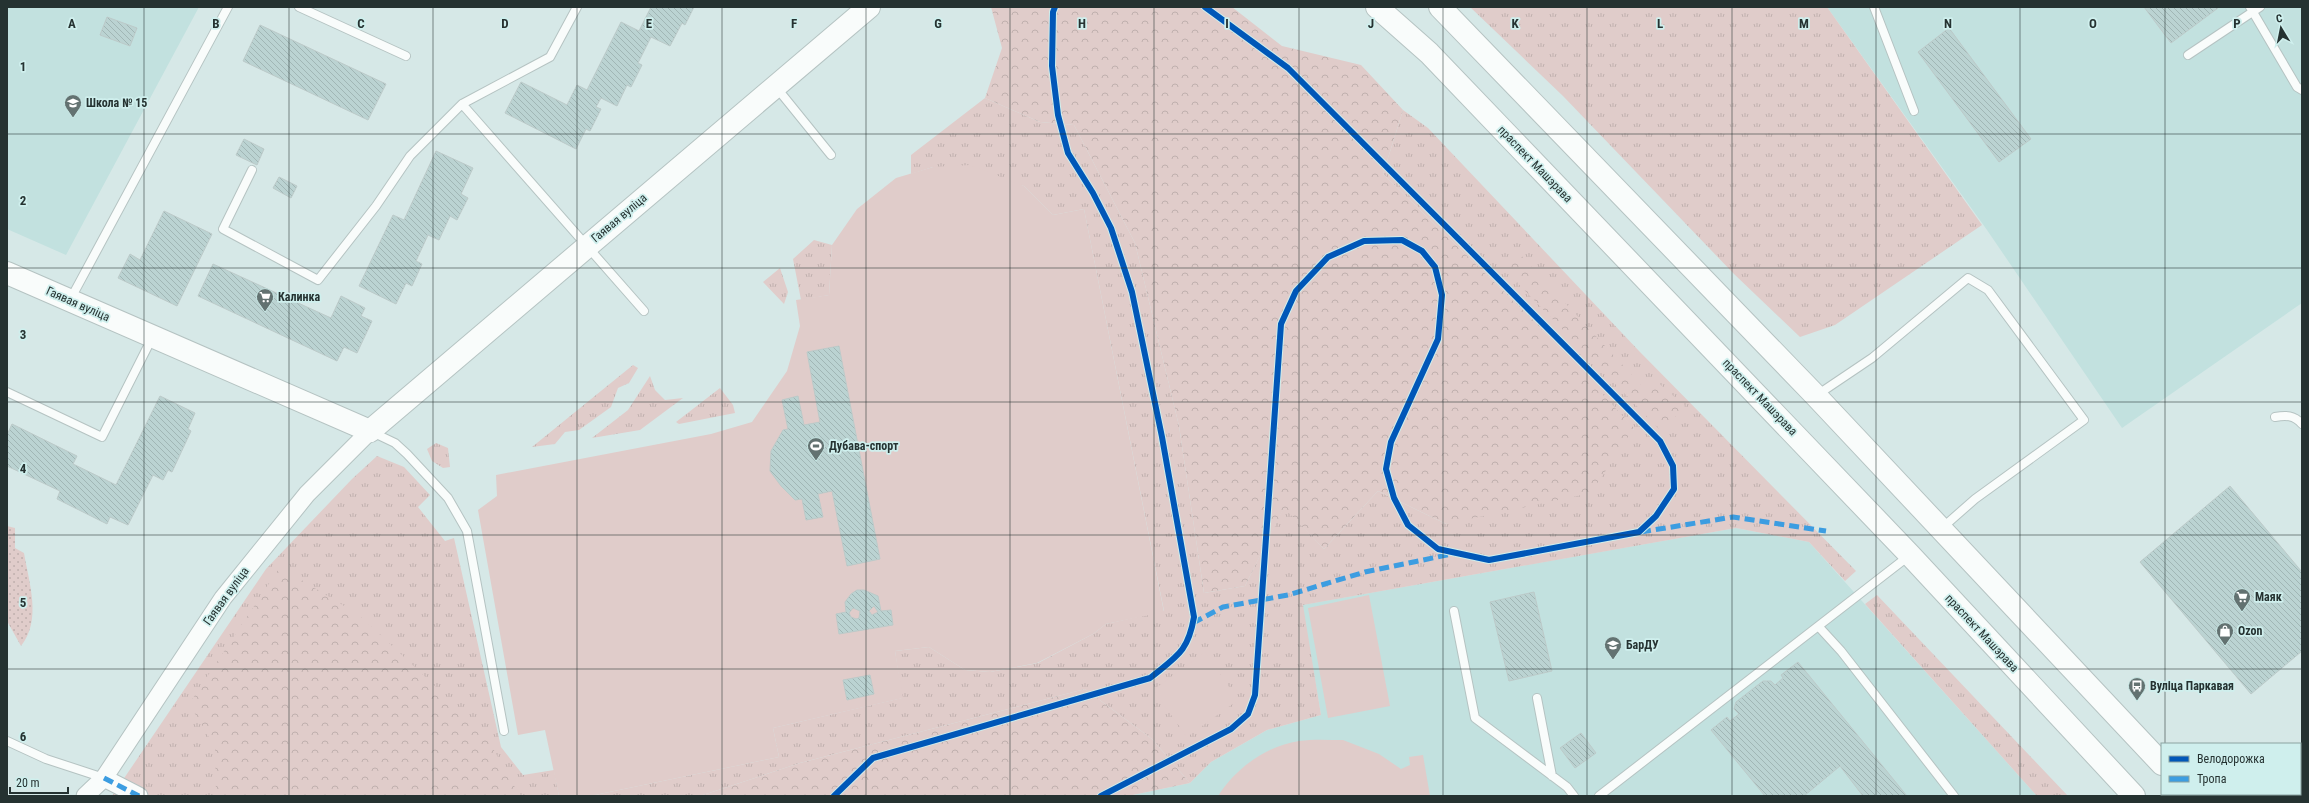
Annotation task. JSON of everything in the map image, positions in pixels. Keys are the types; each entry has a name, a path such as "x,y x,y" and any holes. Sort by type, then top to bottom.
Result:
{"main road":[{"name":"Гаявая вуліца","path":"7,273 153,335 370,431 587,245 869,7"},
{"name":"праспект Машэрава","path":"1377,7 1429,53 1910,556 2134,796"},
{"path":"1440,7 1816,396 2161,763"}],"street":[{"name":"Гаявая вуліца","path":"85,796 104,778 223,598 306,494 370,431"},
{"path":"104,778 139,796"}],"lane":[{"path":"70,300 228,7"},
{"path":"299,7 406,56"},
{"path":"252,170 223,229 318,280 376,206 410,156 462,104 550,57 577,7"},
{"path":"1874,7 1914,111"},
{"path":"2188,55 2251,9 2260,7"},
{"path":"2251,9 2297,87 2302,90"},
{"path":"776,86 831,155"},
{"path":"462,104 644,311"},
{"path":"1816,396 1872,358 1968,278 1988,290 2084,420 1975,499 1941,528"},
{"path":"7,392 102,437 153,335"},
{"path":"2275,417 2288,415 2298,419 2302,424"},
{"path":"370,431 395,443 407,454 448,498 467,531 504,731"},
{"path":"1599,796 1820,627 1910,556"},
{"path":"1454,611 1475,718 1567,787 1574,796"},
{"path":"1820,627 1841,651 1954,796"},
{"path":"1537,698 1552,776"},
{"path":"7,741 46,759 104,778"}],"shaded area":[{"name":"Школа № 15","path":"7,7 199,7 66,255 7,229"},
{"path":"1827,7 2302,7 2302,303 2122,428 1987,230"},
{"name":"БарДУ","path":"1736,528 1809,542 2037,796 1128,796 1190,783 1211,762 1267,730 1321,715 1302,605"}],"green space":[{"path":"991,7 1232,7 1282,46 1361,65 1403,110 1383,174 1532,319 1634,428 1591,493 1446,524 1378,491 1324,549 1284,508 1245,586 1204,593 1179,426 1135,243 1074,125 1040,122 985,98 1002,48"},
{"path":"1470,7 1827,7 1982,225 1835,325 1800,337 1734,274 1563,96"},
{"path":"985,98 1040,122 1074,125 1135,243 1179,426 1204,593 1245,586 1284,507 1324,549 1378,491 1446,524 1634,429 1532,319 1383,174 1403,110 1428,128 1639,351 1856,571 1845,581 1809,542 1736,528 1303,605 1321,715 1267,730 1211,762 1190,783 1152,739 1085,689 800,763 700,796 590,796 779,757 773,728 902,698 895,651 929,647 965,670 990,672 1038,663 1093,634 1106,624 1164,611 1084,209 1053,215 1024,186 933,167 911,174 911,155"},
{"path":"970,165 1024,186 1053,215 1084,209 1164,612 1106,624 1093,634 1037,663 990,672 965,670 929,647 895,651 903,698 773,728 779,757 590,796 559,796 545,730 518,735 478,510 497,496 496,475 711,434 752,422 787,371 800,326 796,300 829,295 832,245 857,209 896,178 933,167"},
{"path":"814,240 832,245 829,295 801,300 793,259"},
{"path":"1517,251 1644,388 1656,381 1685,406 1662,432 1503,268"},
{"path":"780,268 788,292 784,304 763,282"},
{"path":"633,365 638,368 629,383 618,388 611,407 579,430 565,432 555,444 532,447"},
{"path":"650,376 655,390 665,400 683,398 640,430 592,438 628,410"},
{"path":"720,388 733,405 735,413 679,424 676,422"},
{"path":"436,443 448,448 450,467 443,468 432,461 427,449"},
{"path":"377,456 404,467 430,495 418,507 445,541 454,538 501,747 523,775 554,770 559,796 112,796 266,569 352,479"},
{"path":"7,526 15,528 15,548 24,553 31,589 31,625 21,646 7,621"},
{"path":"280,567 359,615 483,731 520,796 216,796 215,747 189,704"},
{"path":"1369,595 1390,706 1328,718 1308,608"},
{"path":"1877,595 2068,796 2037,796 1865,604"},
{"path":"1205,652 1238,700 1187,737 1153,690"},
{"path":"1085,689 1152,739 1190,783 1128,796 700,796 800,763"},
{"path":"1304,740 1343,740 1379,754 1401,769 1410,765 1409,757 1423,755 1430,796 1218,796 1225,786 1243,768 1264,753 1275,748"}],"building":[{"path":"651,7 694,7 685,25 682,23 670,46 651,37 638,63 642,65 631,87 627,85 617,106 601,98 596,107 601,109 590,131 586,129 576,149 505,113 521,82 567,105 577,85 587,90 621,22 639,31"},
{"path":"2144,7 2217,7 2218,8 2171,43"},
{"path":"107,17 137,28 130,46 100,35"},
{"path":"260,25 386,84 368,120 243,61"},
{"path":"1949,28 2031,139 1999,162 1918,52"},
{"path":"244,139 264,149 257,165 236,155"},
{"path":"436,151 473,168 461,194 468,198 457,220 450,216 439,240 428,235 416,261 422,264 412,286 406,283 396,304 359,286 393,215 404,220"},
{"path":"279,177 297,186 291,198 273,188"},
{"path":"164,211 212,234 177,306 118,278 130,254 140,260"},
{"path":"213,264 331,318 341,296 365,308 361,316 372,321 357,353 344,347 337,361 198,296"},
{"name":"Дубава-спорт","path":"839,346 880,559 847,566 832,491 818,494 823,517 806,520 802,499 795,500 781,486 770,471 771,451 783,430 788,429 782,400 798,396 804,425 820,422 807,352"},
{"path":"160,396 195,413 188,429 191,431 172,472 168,470 163,480 153,475 128,525 110,517 107,524 57,499 60,491 7,466 7,435 12,424 77,456 73,464 116,485"},
{"name":"Маяк","path":"2230,486 2302,572 2302,651 2251,694 2140,562"},
{"path":"857,590 864,590 878,596 881,611 891,610 893,625 839,634 836,614 846,612 845,602 851,594","holes":["874,606 878,612 872,615 869,611","853,608 860,611 859,618 856,619 851,617 849,613"]},
{"path":"1534,592 1552,671 1509,681 1490,602"},
{"path":"1798,662 1907,796 1863,796 1840,766 1804,796 1765,796 1711,730 1727,717 1730,721 1739,714 1734,709 1736,702 1763,681 1771,681 1775,685 1783,678 1781,675"},
{"path":"870,675 874,694 847,700 843,680"},
{"path":"1581,733 1596,753 1575,768 1560,748"}],"marked path":[{"path":"1641,532 1733,517 1826,531"},
{"path":"1193,623 1223,607 1288,595 1365,572 1452,554"},
{"path":"104,778 139,796"}],"cycle path":[{"path":"834,796 873,758 1150,678 1180,652 1185,646 1191,629 1194,617 1162,437 1132,292 1111,228 1093,193 1068,153 1058,115 1052,66 1053,12 1055,7"},
{"path":"1101,796 1231,729 1248,714 1255,695 1281,324 1296,291 1328,257 1364,241 1402,240 1422,251 1435,267 1442,295 1438,339 1391,442 1386,469 1394,498 1408,525 1438,549 1489,560 1639,532 1656,516 1674,489 1673,466 1660,441 1288,68 1205,7"}],"place":[{"name":"Школа № 15","path":"73,118"},
{"name":"Калинка","path":"265,312"},
{"name":"Дубава-спорт","path":"816,461"},
{"name":"Маяк","path":"2242,612"},
{"name":"Ozon","path":"2225,646"},
{"name":"БарДУ","path":"1613,660"},
{"name":"Вуліца Паркавая","path":"2137,701"}]}
